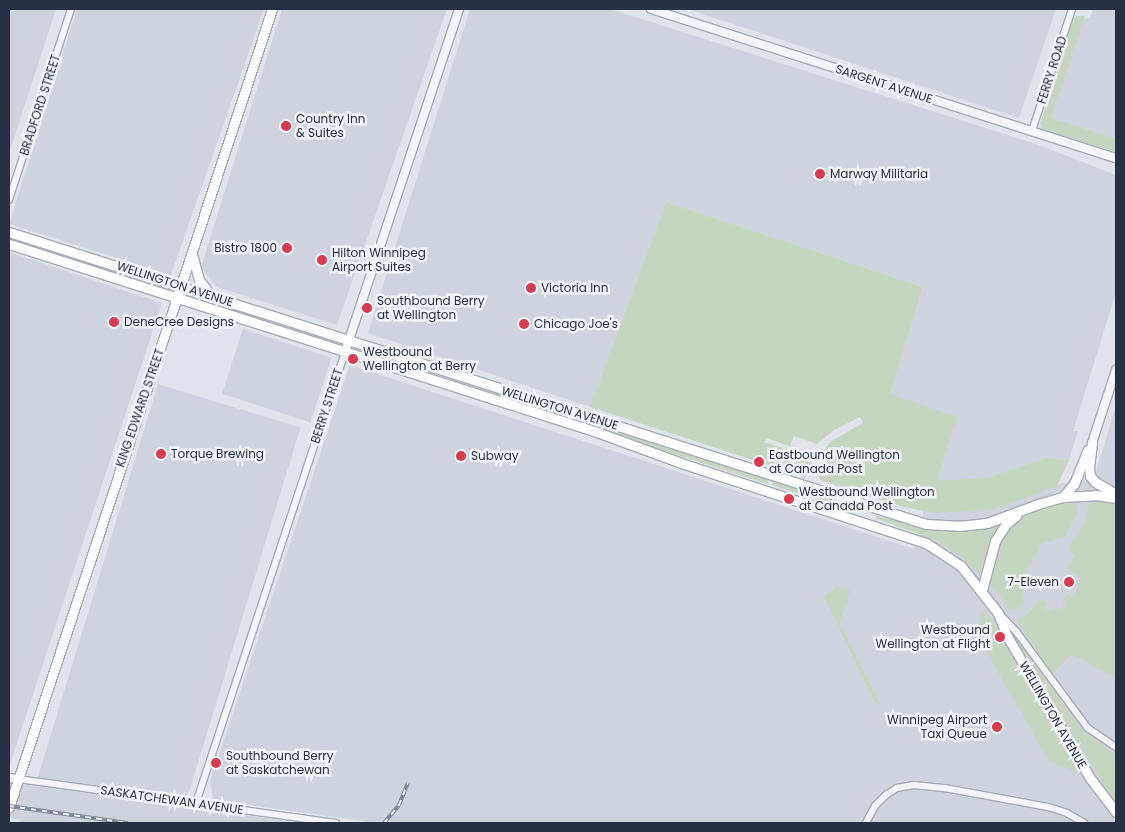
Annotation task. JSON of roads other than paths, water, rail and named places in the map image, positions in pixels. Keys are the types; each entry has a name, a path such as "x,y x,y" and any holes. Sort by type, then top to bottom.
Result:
{"main road":[{"name":"KING EDWARD STREET","path":"9,807 272,9"},
{"name":"WELLINGTON AVENUE","path":"9,232 926,524 947,526 973,525 1001,519 1021,510 1063,497 1096,495 1116,498"},
{"name":"WELLINGTON AVENUE","path":"9,244 573,424 684,464 916,538 956,561 982,590 998,613 1007,636 1085,769 1116,812"},
{"path":"192,253 199,280 210,294 219,298"},
{"path":"1092,443 1088,467 1090,476 1095,482 1116,494"},
{"path":"1063,497 1074,484 1092,443"},
{"path":"982,590 995,541 1006,524 1021,510"}],"street":[{"name":"BRADFORD STREET","path":"9,200 71,9"},
{"name":"BERRY STREET","path":"196,803 459,9"},
{"name":"SARGENT AVENUE","path":"651,9 1116,158"},
{"name":"FERRY ROAD","path":"1032,131 1072,9"},
{"path":"107,274 110,263"},
{"path":"1092,443 1116,370"},
{"path":"450,385 452,374"},
{"path":"573,424 577,414"},
{"name":"WELLINGTON AVENUE","path":"998,613 1018,632 1088,728 1116,747"},
{"name":"SASKATCHEWAN AVENUE","path":"9,778 336,823"},
{"path":"866,823 875,806 886,795 897,788 914,785 945,788 1049,807 1067,813 1084,823"}],"railway":[{"path":"384,823 399,805 408,783"},
{"path":"9,806 128,823"}],"place":[{"name":"Country Inn & Suites","path":"286,126"},
{"name":"Marway Militaria","path":"820,174"},
{"name":"Bistro 1800","path":"287,248"},
{"name":"Hilton Winnipeg Airport Suites","path":"322,260"},
{"name":"Victoria Inn","path":"531,288"},
{"name":"Southbound Berry at Wellington","path":"367,308"},
{"name":"DeneCree Designs","path":"114,322"},
{"name":"Chicago Joe's","path":"524,324"},
{"name":"Westbound Wellington at Berry","path":"353,359"},
{"name":"Torque Brewing","path":"161,454"},
{"name":"Subway","path":"461,456"},
{"name":"Eastbound Wellington at Canada Post","path":"759,462"},
{"name":"Westbound Wellington at Canada Post","path":"789,499"},
{"name":"7-Eleven","path":"1069,582"},
{"name":"Westbound Wellington at Flight","path":"1000,637"},
{"name":"Winnipeg Airport Taxi Queue","path":"997,727"},
{"name":"Southbound Berry at Saskatchewan","path":"216,763"}]}
